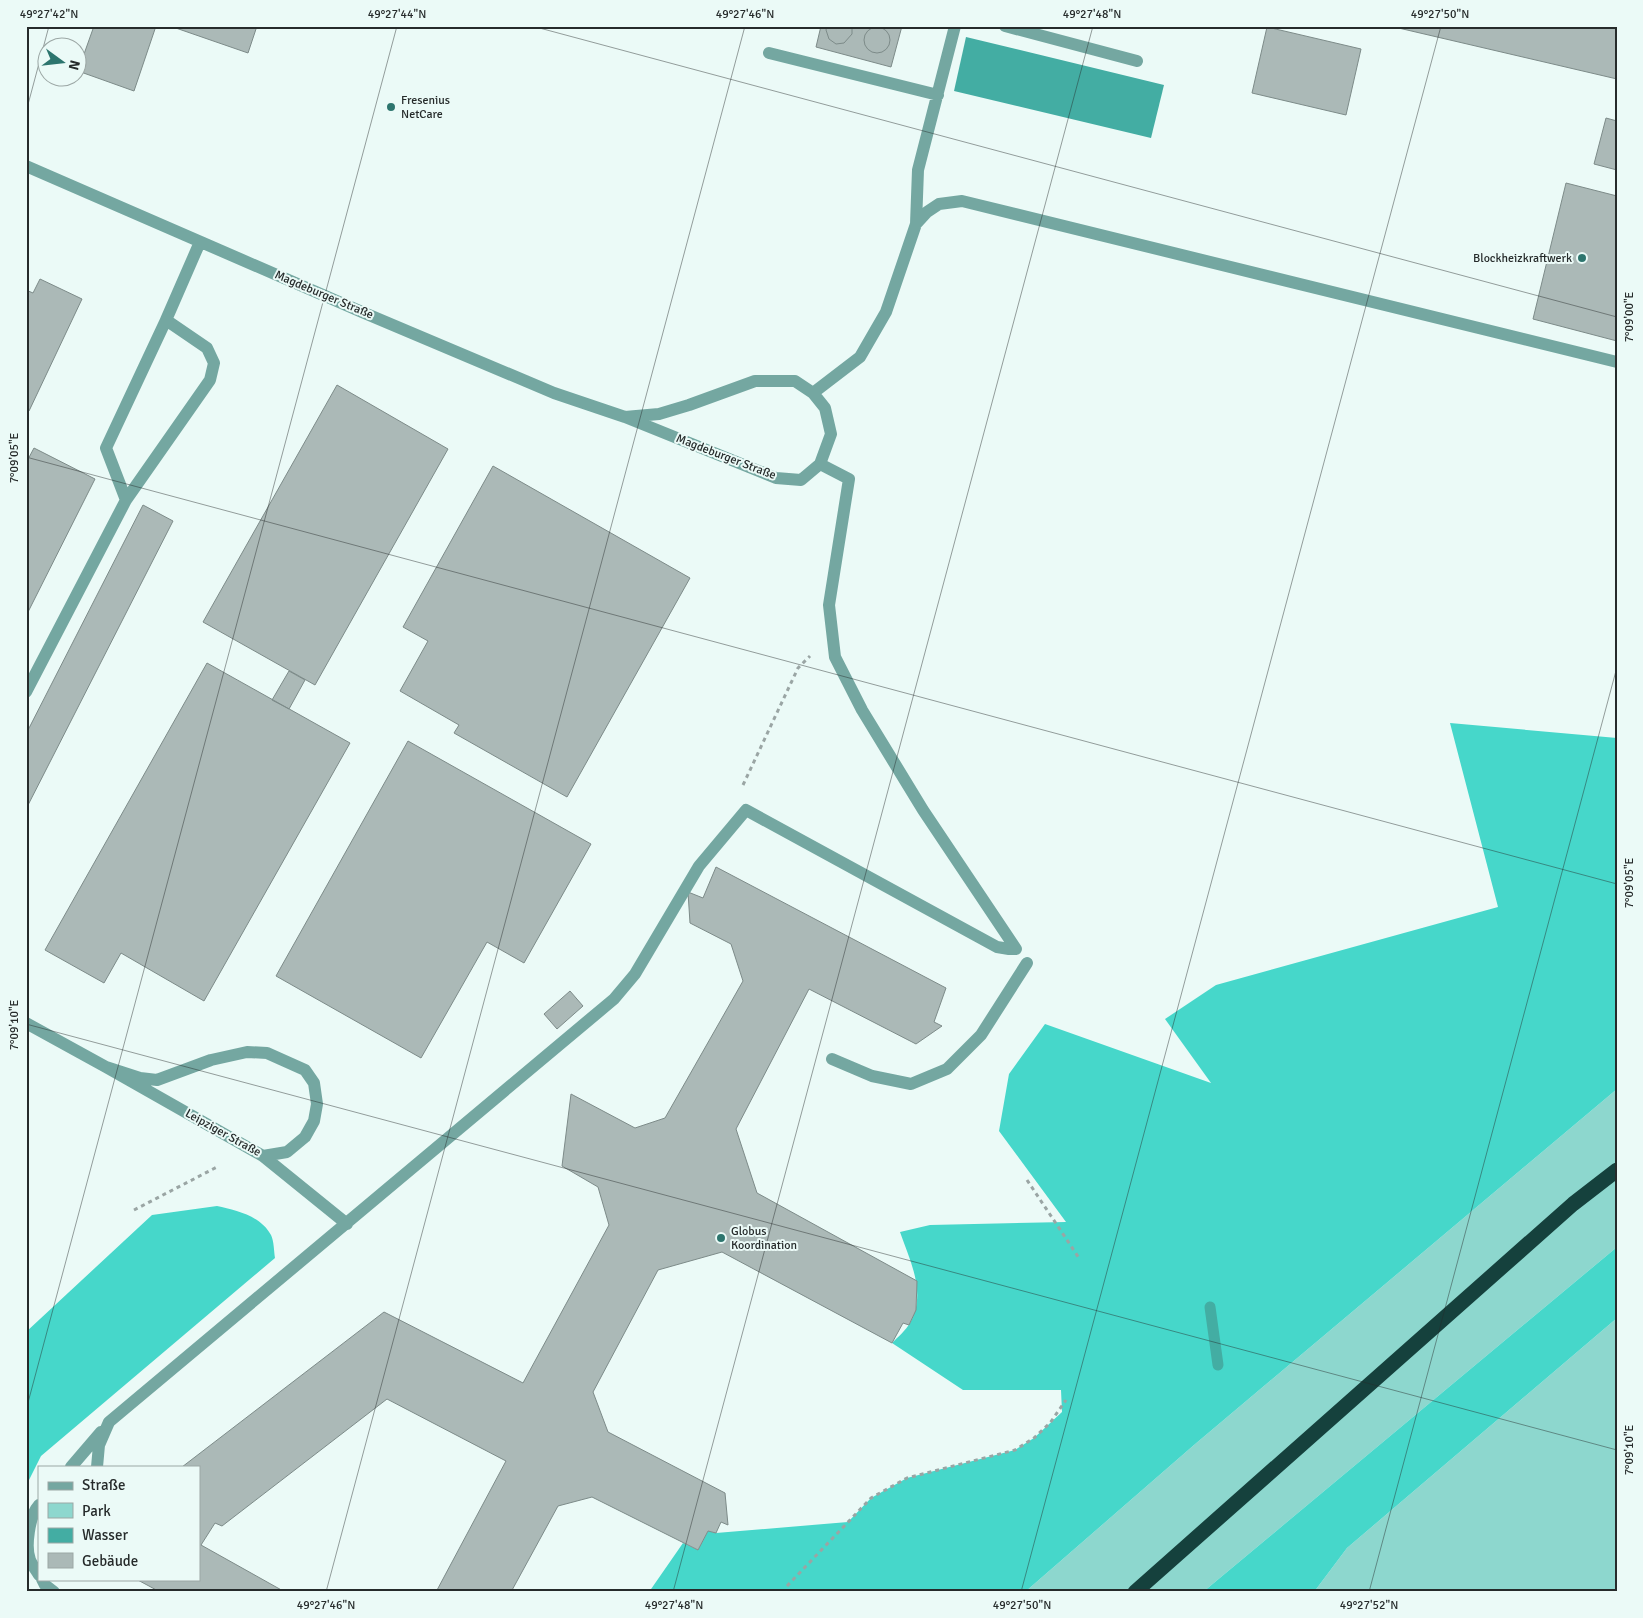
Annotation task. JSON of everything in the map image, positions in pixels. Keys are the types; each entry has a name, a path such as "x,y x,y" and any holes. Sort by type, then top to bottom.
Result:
{"highway":[{"path":"1135,1592 1573,1204 1617,1170"}],"street":[{"path":"813,393 860,356 886,312 916,224 918,170 954,26"},
{"path":"1005,26 1137,61"},
{"path":"769,53 938,95"},
{"name":"Magdeburger Straße","path":"26,166 545,389 625,417 776,478 801,480 820,464 830,434 825,408 813,393 795,381 755,382 659,414 625,417"},
{"path":"916,224 926,212 939,204 962,201 1617,362"},
{"path":"126,500 106,448 200,242"},
{"path":"26,692 126,500 210,380 214,363 207,348 166,320"},
{"path":"72,1466 109,1422 614,999 635,974 699,866 746,810 997,947 1009,950 1016,948 923,810 862,710 835,657 829,605 849,479 820,464"},
{"path":"832,1059 872,1076 911,1084 947,1069 981,1035 1027,963"},
{"name":"Leipziger Straße","path":"26,1023 263,1156 287,1152 305,1137 314,1122 317,1104 314,1083 305,1070 267,1053 247,1052 211,1060 157,1080 140,1078 106,1067"},
{"path":"263,1156 347,1224"},
{"path":"97,1466 100,1445 109,1422"},
{"path":"38,1506 28,1532 29,1559 38,1572"},
{"path":"42,1580 45,1585 54,1592"}],"path":[{"path":"739,818 742,787 798,668 833,634"},
{"path":"134,1210 217,1167"},
{"path":"1027,1180 1079,1258"},
{"path":"787,1586 871,1498 907,1478 1016,1450 1034,1438 1050,1423 1066,1400"}],"green space":[{"path":"1617,1089 1617,1247 1203,1592 1025,1592 1194,1445"},
{"path":"1617,1318 1617,1592 1314,1592 1347,1548"}],"shaded area":[{"path":"1450,723 1617,738 1617,1089 1194,1445 1025,1592 649,1592 683,1543 698,1550 708,1531 716,1533 848,1522 871,1498 907,1478 1015,1450 1034,1438 1062,1412 1061,1390 963,1390 892,1343 910,1323 915,1312 917,1300 915,1277 900,1232 930,1225 1066,1222 999,1131 1009,1074 1045,1024 1211,1083 1165,1019 1216,985 1498,907"},
{"path":"217,1206 247,1215 267,1228 272,1237 275,1258 41,1456 26,1486 26,1332 152,1215"},
{"path":"1617,1247 1617,1318 1347,1548 1314,1592 1203,1592"}],"water":[{"path":"966,37 1164,85 1151,138 954,91"}],"building":[{"path":"94,26 156,26 134,91 88,75 88,43"},
{"path":"170,26 257,26 248,53"},
{"path":"821,26 902,26 891,67 816,47"},
{"path":"827,26 852,26 852,34 844,43 836,44 829,39 826,30"},
{"path":"1390,26 1617,26 1617,79"},
{"path":"877,27 886,31 890,40 886,49 877,53 868,49 864,40 868,31"},
{"path":"1267,27 1361,49 1346,115 1252,93"},
{"path":"1606,118 1617,121 1617,170 1594,164"},
{"name":"Blockheizkraftwerk","path":"1566,183 1617,196 1617,341 1533,319"},
{"path":"40,279 82,299 29,411 26,410 26,290 33,293"},
{"path":"337,385 448,449 315,685 203,622"},
{"path":"34,448 95,479 26,616 26,463"},
{"path":"493,466 690,578 567,797 454,733 459,725 400,691 428,641 403,627"},
{"path":"143,505 173,521 26,809 26,734"},
{"path":"207,663 350,743 204,1001 121,953 104,983 45,950"},
{"path":"289,671 305,680 289,709 272,700"},
{"path":"408,741 591,844 524,963 487,942 421,1058 276,976"},
{"name":"Globus Koordination","path":"716,867 946,988 934,1022 942,1026 916,1044 809,989 736,1129 757,1193 917,1281 916,1310 909,1325 903,1323 892,1343 722,1252 658,1270 593,1392 608,1432 725,1493 728,1525 721,1522 716,1533 708,1531 698,1550 592,1497 558,1506 511,1592 436,1592 506,1461 387,1399 222,1526 215,1523 201,1545 285,1592 160,1592 138,1580 200,1580 200,1466 183,1466 384,1312 523,1383 609,1225 598,1187 562,1166 571,1094 635,1128 665,1118 743,981 731,944 690,923 688,892 703,898"},
{"path":"570,991 583,1006 557,1029 544,1014"}],"waterway":[{"path":"1210,1307 1218,1365"}],"place":[{"name":"Fresenius NetCare","path":"391,107"},
{"name":"Blockheizkraftwerk","path":"1582,258"},
{"name":"Globus Koordination","path":"721,1238"}]}
